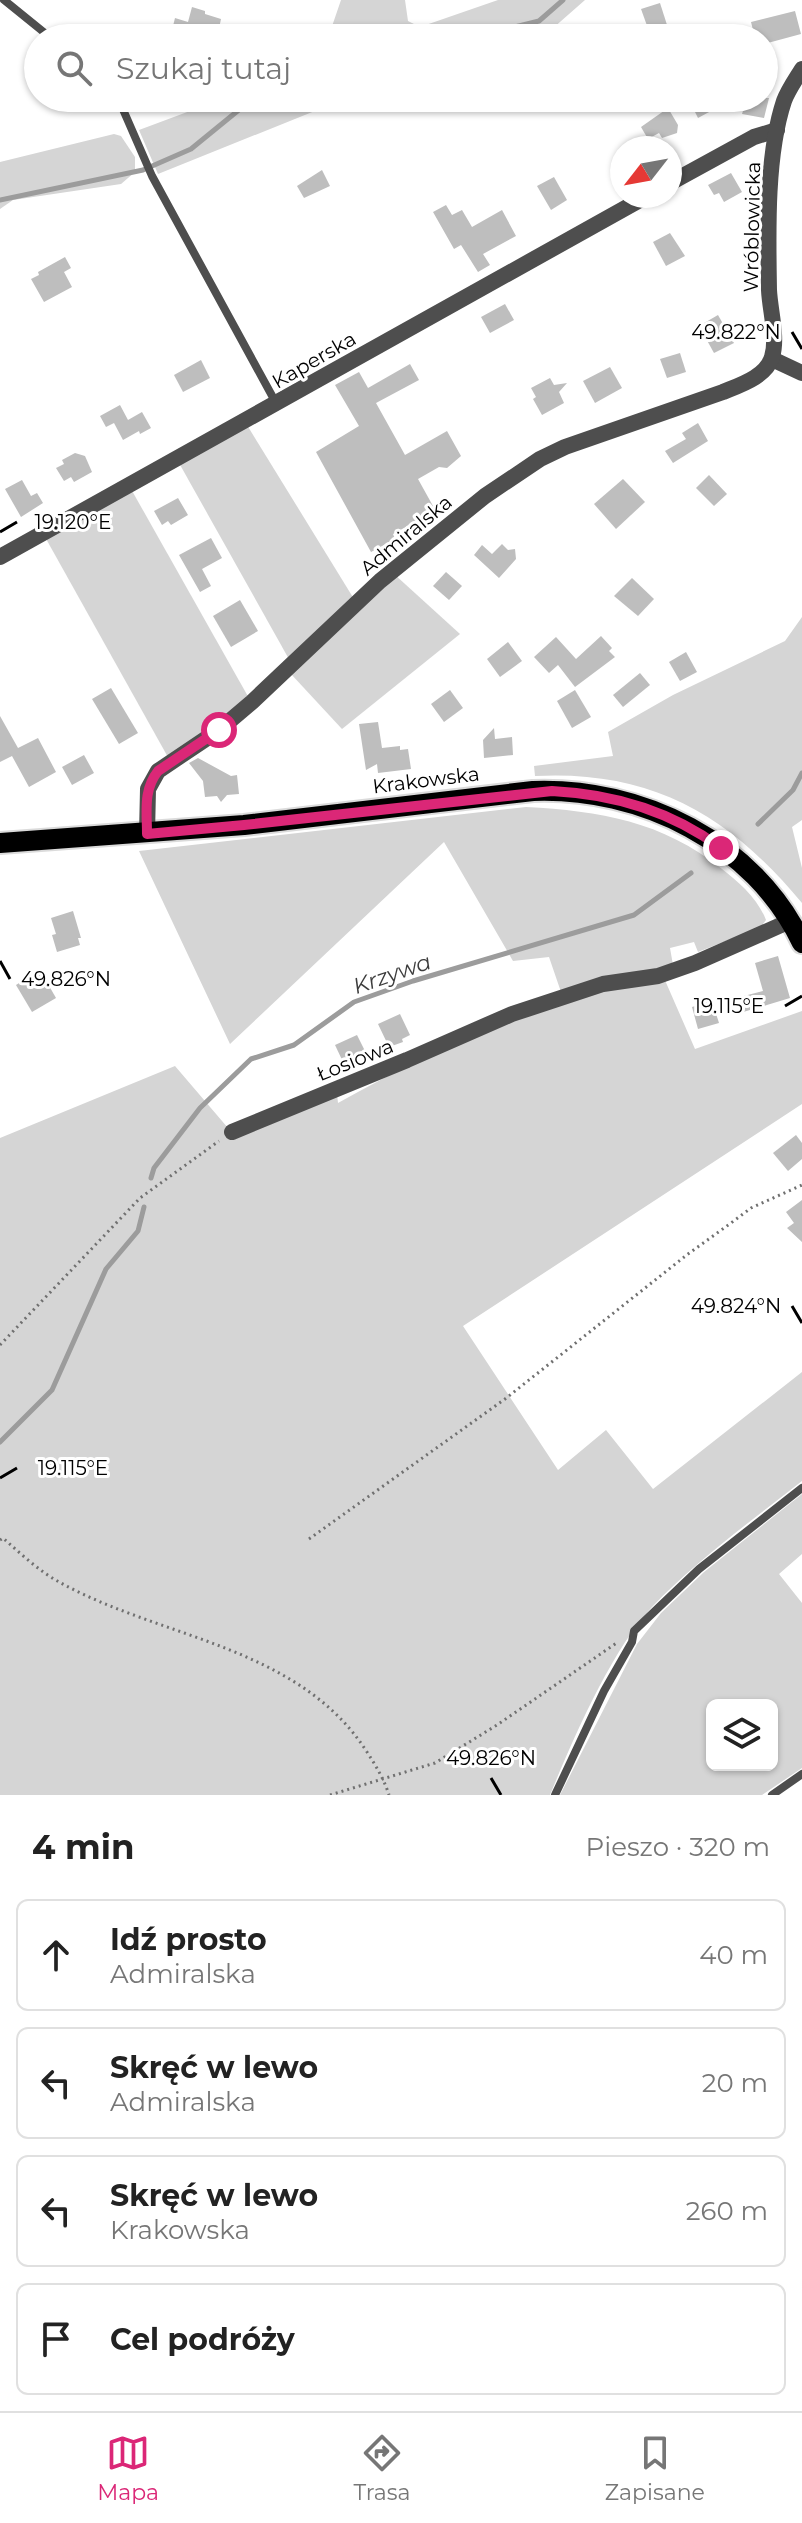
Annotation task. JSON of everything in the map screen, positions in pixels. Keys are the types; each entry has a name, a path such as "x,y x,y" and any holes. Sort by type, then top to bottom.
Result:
{"main road":[{"name":"Krakowska","path":"0,843 244,825 533,791 601,795 660,813 706,837 766,889 802,943"}],"street":[{"name":"Wróblowicka","path":"772,359 769,290 771,184 777,130 785,99 802,69"},
{"path":"682,176 754,137 777,130"},
{"name":"Kaperska","path":"0,557 626,208"},
{"path":"772,359 802,373"},
{"name":"Admiralska","path":"147,834 148,789 158,771 219,730 390,572 485,496 540,459 565,447 745,383 772,359"},
{"name":"Łosiowa","path":"232,1132 512,1014 603,984 658,976 790,921"}],"lane":[{"path":"4,0 16,4 37,24"},
{"path":"124,112 152,176 277,404"},
{"path":"555,1795 604,1691 632,1642 634,1631 699,1569 802,1488"},
{"path":"772,1795 802,1774"}],"path":[{"path":"0,1345 140,1198 232,1132"},
{"path":"309,1539 505,1399 698,1246 751,1208 802,1185"},
{"path":"0,1540 3,1538 60,1583 131,1614 225,1646 292,1679 331,1708 359,1739 384,1779 389,1795"},
{"path":"330,1795 435,1763 497,1725 634,1631"}],"shaded area":[{"path":"341,0 405,0 408,21 414,24 333,24"},
{"path":"498,0 585,0 558,24 429,24"},
{"path":"187,112 312,112 158,174 139,130"},
{"path":"114,134 121,136 135,157 135,172 121,184 13,200 0,209 0,162"},
{"path":"247,425 354,599 290,661 179,463"},
{"path":"131,489 250,700 169,759 45,537"},
{"path":"394,574 460,634 342,729 291,674"},
{"path":"802,617 802,820 792,827 802,868 802,903 746,845 685,804 652,790 616,781 577,776 535,776 534,766 613,756 608,732 673,695 785,641"},
{"path":"526,807 605,816 653,829 722,869 753,898 766,920 761,927 698,952 694,942 670,948 673,965 561,992 549,957 513,961 444,842 230,1044 139,851"},
{"path":"664,978 695,1049 802,1011 802,1104 463,1326 558,1470 606,1430 653,1489 802,1372 802,1481 687,1573 637,1625 594,1696 550,1795 0,1795 0,1138 175,1066 234,1135 337,1094 338,1103 434,1052 534,1009 603,987"},
{"path":"802,1494 802,1554 779,1574 802,1603 802,1768 762,1795 560,1795 637,1644 661,1613 704,1572"}],"building":[{"path":"660,3 667,24 646,24 641,9"},
{"path":"192,7 221,19 220,24 174,24 175,18 188,22"},
{"path":"795,11 801,34 778,40 778,24 751,22"},
{"path":"662,112 670,112 678,125 677,133 646,136 641,127"},
{"path":"695,112 709,112 698,118"},
{"path":"743,112 766,112 764,118"},
{"path":"322,170 330,186 304,198 297,186"},
{"path":"731,173 742,192 724,202 719,193 714,195 708,185"},
{"path":"554,177 567,200 551,210 537,186"},
{"path":"446,205 452,215 462,210 472,227 502,210 516,236 483,254 490,265 478,272 461,245 454,249 433,212"},
{"path":"670,233 685,256 666,266 653,242"},
{"path":"65,257 71,268 64,272 72,287 44,302 31,279"},
{"path":"505,304 514,320 490,333 481,317"},
{"path":"718,315 734,343 714,353 699,326"},
{"path":"680,353 686,372 667,378 660,359"},
{"path":"201,360 210,378 183,392 174,375"},
{"path":"410,364 419,380 376,403 405,455 447,431 461,456 447,468 439,467 418,479 438,515 415,528 413,523 393,534 395,539 371,552 316,452 359,426 335,385 359,372 368,388"},
{"path":"610,367 622,388 595,403 583,381"},
{"path":"550,378 554,385 567,383 559,392 564,403 542,415 531,388"},
{"path":"120,405 128,420 142,412 151,428 123,440 114,423 106,427 100,416"},
{"path":"698,423 708,441 673,463 665,451 686,439 682,433"},
{"path":"75,453 85,456 92,472 74,482 71,477 64,481 56,468 64,464 62,460"},
{"path":"709,475 727,494 714,506 696,488"},
{"path":"623,479 645,502 616,529 594,504"},
{"path":"22,480 31,496 37,493 43,503 21,517 5,489"},
{"path":"178,498 188,515 171,525 168,521 162,525 154,511"},
{"path":"211,538 222,558 202,569 211,586 200,592 179,555"},
{"path":"502,544 508,550 515,549 516,559 499,578 474,555 482,545 492,554"},
{"path":"446,572 462,586 449,600 433,586"},
{"path":"632,578 654,599 638,616 614,596"},
{"path":"240,600 258,631 231,647 213,616"},
{"path":"601,636 612,648 609,651 615,657 575,687 558,665 549,673 534,657 556,637 576,659"},
{"path":"508,642 522,661 500,677 487,659"},
{"path":"686,652 697,672 680,681 669,662"},
{"path":"640,673 650,685 623,707 613,695"},
{"path":"111,688 138,733 119,744 92,699"},
{"path":"450,690 463,708 444,722 431,704"},
{"path":"575,690 591,717 572,728 557,701"},
{"path":"0,716 18,748 38,738 56,772 29,787 12,756 0,762"},
{"path":"378,722 382,748 400,746 400,750 408,749 411,769 378,773 377,764 366,770 359,724"},
{"path":"494,728 495,739 512,737 513,755 484,758 483,740"},
{"path":"84,755 94,773 72,785 62,767"},
{"path":"198,758 231,776 237,775 239,794 227,795 221,802 217,796 205,797 203,781 189,763"},
{"path":"73,911 80,945 57,952 51,918"},
{"path":"778,956 790,998 740,1013 736,998 763,991 755,963"},
{"path":"40,970 56,998 32,1012 16,985"},
{"path":"712,1001 719,1023 698,1029 692,1007"},
{"path":"400,1014 410,1035 402,1039 403,1042 389,1047 378,1024"},
{"path":"357,1035 366,1053 344,1064 335,1045"},
{"path":"796,1135 802,1143 802,1159 788,1171 773,1153"},
{"path":"802,1200 802,1242 787,1228 794,1223 786,1212"}],"waterway":[{"path":"527,24 539,21 563,0"},
{"path":"0,200 143,170 191,149 236,112"},
{"name":"Krzywa","path":"758,824 793,790 802,773"},
{"name":"Krzywa","path":"151,1178 154,1168 200,1108 251,1059 294,1045 354,1002 413,981 634,915 691,873"},
{"name":"Krzywa","path":"0,1442 52,1390 106,1269 138,1231 144,1207"}],"route":[{"path":"219,730 158,771 152,779 147,798 147,834 552,791 601,795 629,802 686,825 721,848"}]}
